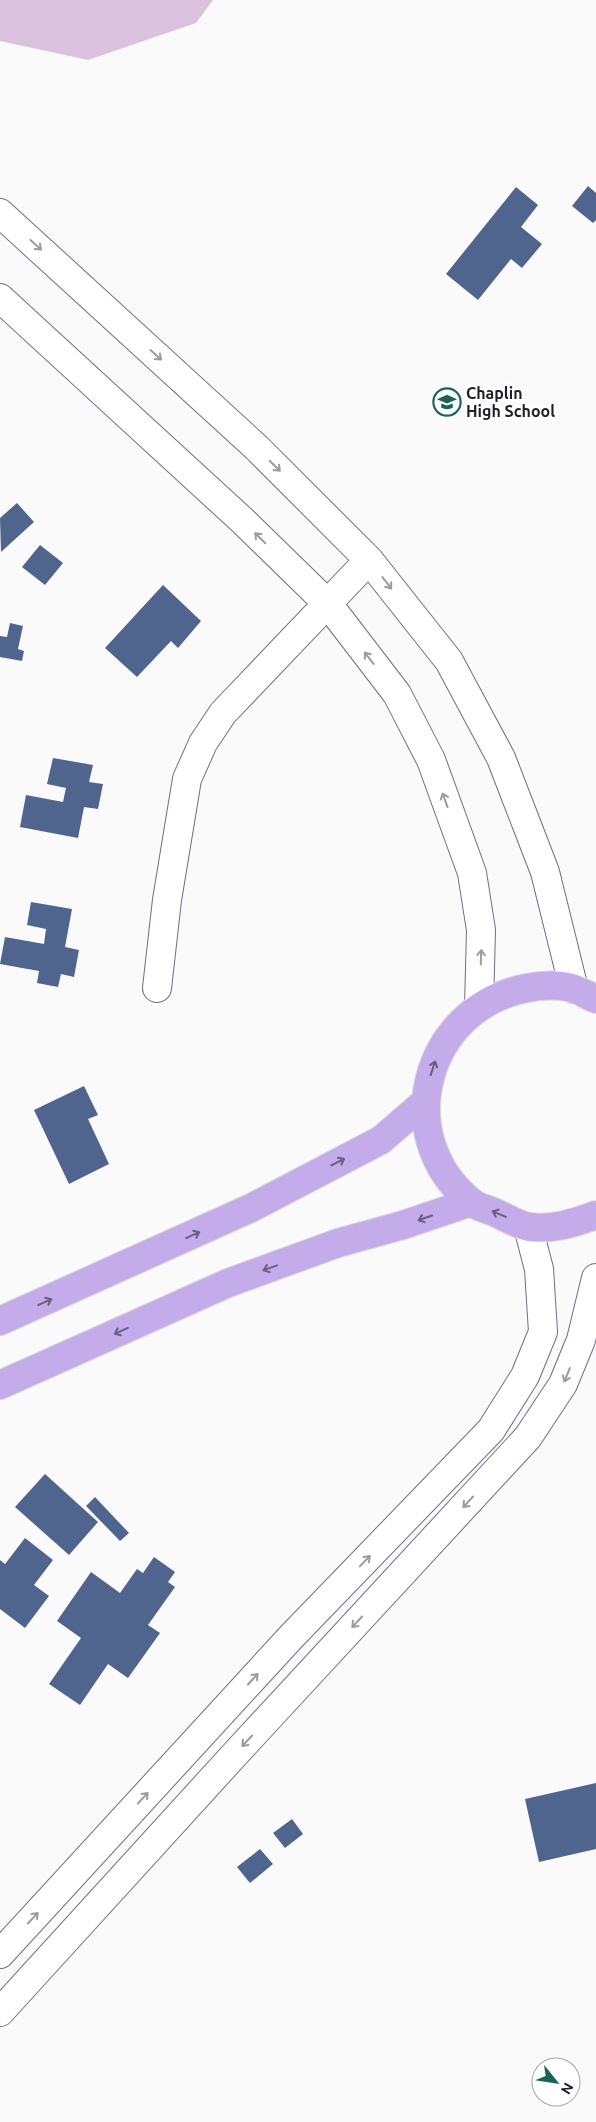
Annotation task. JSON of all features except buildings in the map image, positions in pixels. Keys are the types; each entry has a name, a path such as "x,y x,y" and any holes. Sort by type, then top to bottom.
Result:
{"highway":[{"path":"585,994 541,986 509,992 479,1006 451,1032 446,1040 432,1065 425,1102 429,1140 445,1174 471,1202 528,1227 567,1226 596,1215"},
{"path":"0,1321 251,1208 381,1140 425,1102"},
{"path":"0,1385 228,1283 338,1243 403,1225 471,1202"}],"street":[{"path":"0,212 257,448 369,560 449,661 502,758 545,872 585,994"},
{"path":"0,298 244,522 328,604 397,694 431,760 472,873 481,930 479,1006"},
{"path":"156,988 167,900 188,779 203,743 223,713 369,560"},
{"path":"0,1954 291,1638 491,1430 525,1376 543,1332 539,1269 528,1227"},
{"path":"0,2012 528,1437 563,1384 581,1340 596,1278"},
{"path":"543,1332 581,1340"},
{"path":"291,1638 319,1663"}],"shaded area":[{"path":"0,0 213,0 196,23 88,60 0,41"}],"place":[{"name":"Chaplin High School","path":"447,402"}]}
